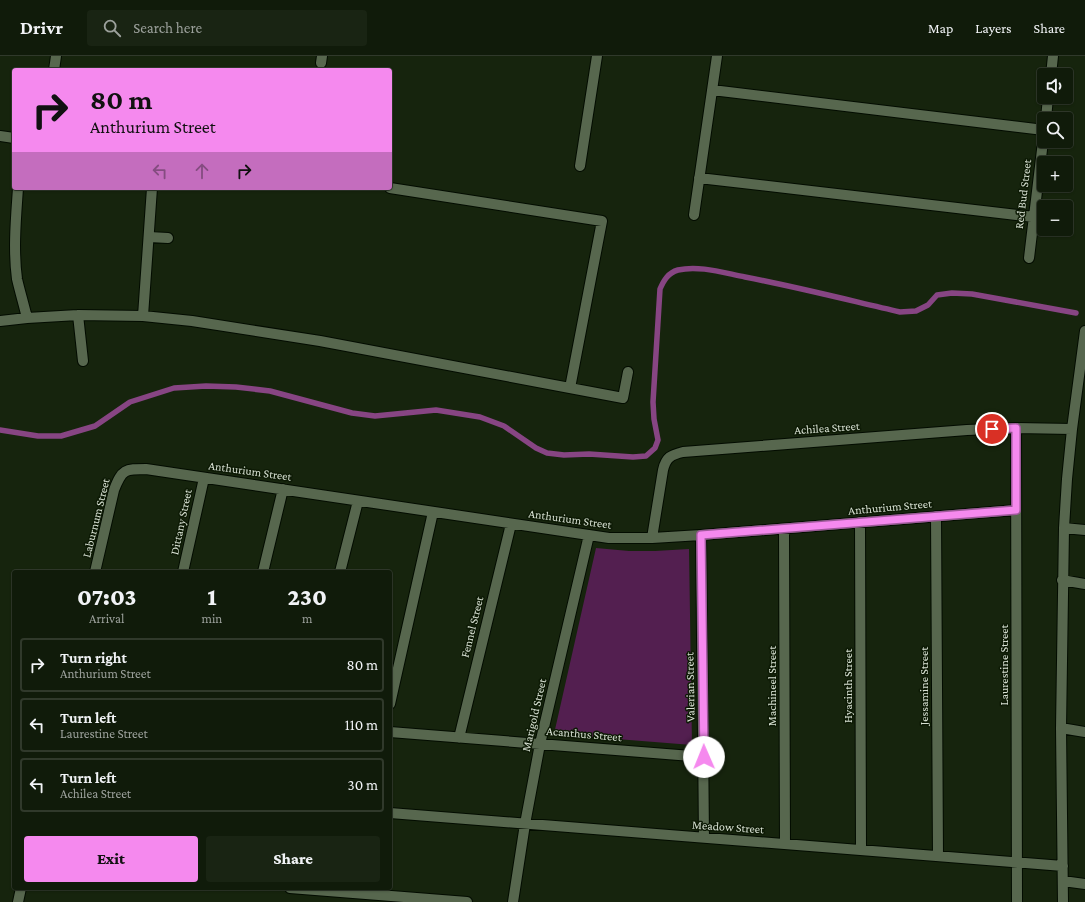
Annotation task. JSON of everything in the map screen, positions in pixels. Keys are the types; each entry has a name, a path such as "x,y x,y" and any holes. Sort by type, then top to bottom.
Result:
{"street":[{"path":"54,68 56,56"},
{"path":"580,166 597,56"},
{"path":"694,215 718,56"},
{"path":"1052,68 1054,56"},
{"path":"712,90 1037,131"},
{"path":"0,136 12,138"},
{"name":"Red Bud Street","path":"1029,258 1042,148"},
{"path":"699,178 1034,217"},
{"path":"392,188 602,221 570,388"},
{"path":"18,190 15,222 16,263 27,318"},
{"path":"143,316 152,190"},
{"path":"149,237 168,238"},
{"path":"0,321 78,315 143,316 216,325 320,341 624,398 628,372"},
{"path":"78,315 83,361"},
{"path":"1063,902 1061,728 1062,580 1064,528 1072,429 1085,331"},
{"name":"Achilea Street","path":"652,538 663,470 668,457 675,454 683,452 967,430 1016,428 1072,429"},
{"name":"Laurestine Street","path":"1016,428 1018,902"},
{"name":"Anthurium Street","path":"123,472 133,469 146,469 609,538 652,538 701,535 1016,510"},
{"name":"Laburnum Street","path":"95,570 114,490 118,479 123,472"},
{"name":"Dittany Street","path":"183,570 204,478"},
{"path":"263,570 283,489"},
{"path":"341,570 358,501"},
{"path":"392,695 433,512"},
{"name":"Jessamine Street","path":"936,516 938,856"},
{"name":"Hyacinth Street","path":"860,522 861,850"},
{"name":"Fennel Street","path":"458,738 511,524"},
{"name":"Machineel Street","path":"784,528 785,844"},
{"path":"1064,528 1085,530"},
{"name":"Marigold Street","path":"513,902 525,824 540,744 589,535"},
{"name":"Valerian Street","path":"701,535 704,838"},
{"path":"1062,580 1085,584"},
{"path":"1061,728 1085,732"},
{"name":"Acanthus Street","path":"392,732 704,757"},
{"name":"Meadow Street","path":"392,813 1063,866"},
{"path":"1063,881 1085,884"},
{"path":"18,902 21,890"},
{"path":"315,890 467,902"}],"shaded area":[{"path":"596,548 629,551 689,549 692,745 554,734"}],"waterway":[{"path":"0,430 38,436 61,436 95,426 130,402 174,388 206,386 236,387 270,391 352,413 375,416 436,410 480,417 504,426 536,448 547,453 564,455 589,454 633,457 646,456 655,448 658,440 654,419 653,402 660,289 667,277 678,270 694,268 720,272 803,289 900,312 916,311 928,305 937,295 952,293 972,294 1076,313"}],"route":[{"path":"704,757 701,535 1016,510 1016,428 992,429"}]}
